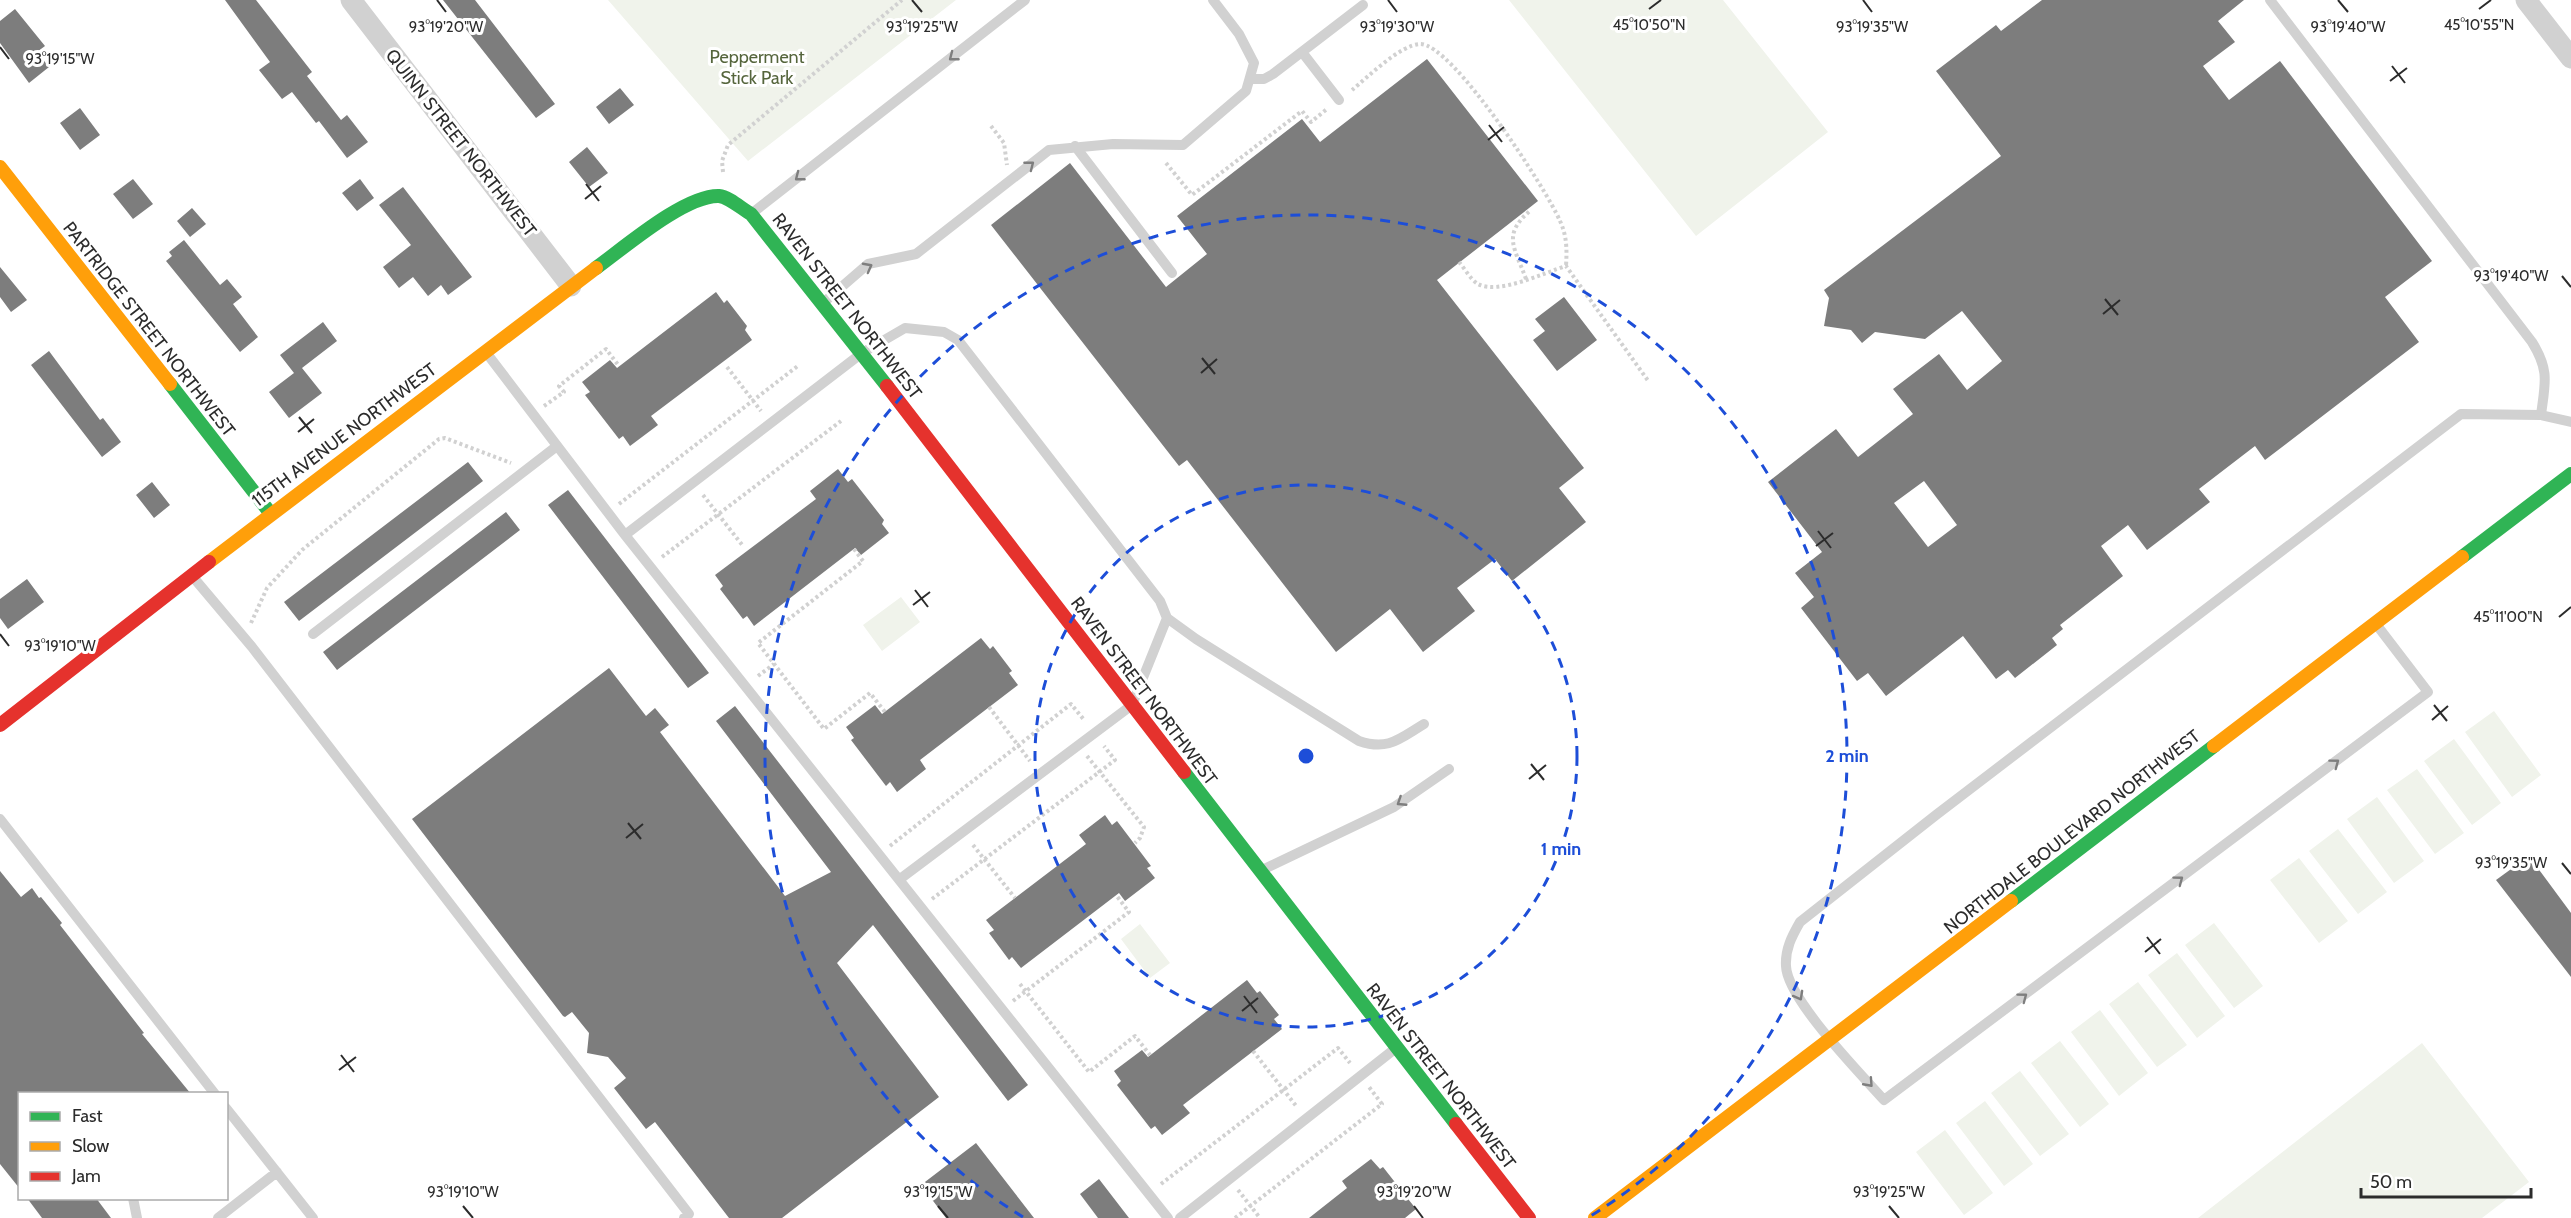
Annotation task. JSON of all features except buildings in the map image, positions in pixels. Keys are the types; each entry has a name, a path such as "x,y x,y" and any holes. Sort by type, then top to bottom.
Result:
{"street":[{"name":"QUINN STREET NORTHWEST","path":"351,0 571,286"},
{"path":"2526,0 2571,58"},
{"name":"PARTRIDGE STREET NORTHWEST","path":"0,167 271,514"},
{"name":"115TH AVENUE NORTHWEST","path":"0,725 271,514 571,286 677,210 697,199 721,196"},
{"name":"RAVEN STREET NORTHWEST","path":"721,196 751,214 862,353 1529,1218"},
{"name":"NORTHDALE BOULEVARD NORTHWEST","path":"1595,1218 2571,474"}],"lane":[{"path":"751,214 1024,0"},
{"path":"822,303 868,264 916,254 1050,150 1075,146 1183,145 1246,91 1254,63 1239,34 1213,0"},
{"path":"2270,0 2532,342 2542,358 2546,374 2541,415"},
{"path":"1250,79 1264,79 1363,5"},
{"path":"1302,52 1339,100"},
{"path":"1075,146 1172,273"},
{"path":"626,535 862,353 905,328 944,332 958,340 1160,601 1167,618 1196,639 1359,741 1375,746 1392,744 1424,724"},
{"path":"485,351 650,566 1168,1218"},
{"path":"2375,623 2428,692 1884,1100 1830,1040 1798,998 1786,968 1788,944 1800,922 2461,414 2541,415 2571,422"},
{"path":"313,634 557,446"},
{"path":"192,577 243,637 689,1215 684,1218"},
{"path":"900,879 1132,705 1167,618"},
{"path":"1260,871 1394,807 1449,770"},
{"path":"0,819 4,834 213,1092"},
{"path":"1180,1218 1396,1048"},
{"path":"228,1110 313,1218"},
{"path":"218,1218 277,1172"},
{"path":"133,1200 137,1218"}],"path":[{"path":"721,196 722,161 728,145 902,0"},
{"path":"1166,163 1192,195 1302,111 1311,122 1403,50 1422,44 1431,46 1460,73 1524,158 1560,220 1566,238 1566,266 1649,382"},
{"path":"991,126 1004,143 1007,169"},
{"path":"1526,279 1512,239 1513,229 1531,210"},
{"path":"1459,262 1476,283 1490,288 1566,266"},
{"path":"534,415 564,392 559,386 606,349 619,366"},
{"path":"608,512 799,365"},
{"path":"727,367 771,423"},
{"path":"650,566 841,421"},
{"path":"243,637 255,618 267,588 294,559 439,439 445,438 527,469"},
{"path":"693,483 743,546"},
{"path":"854,549 863,561 758,643 824,729 870,693 885,712"},
{"path":"904,833 1071,704 1085,721"},
{"path":"989,707 1040,774"},
{"path":"922,907 1115,760 1102,743"},
{"path":"1078,745 1144,827 1140,838 1134,843"},
{"path":"963,832 1015,898"},
{"path":"1003,1009 1129,912 1116,895"},
{"path":"1020,984 1089,1072 1135,1036 1150,1055"},
{"path":"1148,1193 1338,1048 1350,1063"},
{"path":"1253,1051 1306,1119"},
{"path":"1235,1218 1382,1104 1368,1087"},
{"path":"1229,1179 1260,1218"}],"green space":[{"name":"Pepperment Stick Park","path":"608,0 956,0 748,161"},
{"path":"1509,0 1723,0 1828,132 1696,236"},
{"path":"901,597 920,622 882,651 863,625"},
{"path":"2494,711 2541,775 2512,797 2465,732"},
{"path":"2454,739 2501,803 2472,825 2424,761"},
{"path":"2417,769 2464,833 2435,854 2387,790"},
{"path":"2377,797 2424,861 2394,883 2347,819"},
{"path":"2338,829 2387,892 2358,914 2309,851"},
{"path":"2299,858 2348,921 2319,943 2270,880"},
{"path":"2214,923 2263,986 2234,1008 2185,945"},
{"path":"1140,924 1170,963 1150,978 1121,939"},
{"path":"2177,953 2225,1016 2197,1038 2148,975"},
{"path":"2138,982 2187,1045 2157,1067 2109,1004"},
{"path":"2100,1010 2148,1073 2119,1096 2071,1032"},
{"path":"2060,1041 2109,1104 2080,1127 2031,1063"},
{"path":"2422,1043 2529,1182 2482,1218 2198,1218"},
{"path":"2020,1071 2069,1134 2040,1156 1991,1093"},
{"path":"1985,1101 2033,1164 2004,1186 1956,1123"},
{"path":"1945,1130 1993,1193 1964,1215 1916,1152"}],"traffic: fast":[{"path":"596,268 673,213 705,198 723,197 751,214 887,386"},
{"path":"170,384 271,514"},
{"path":"2462,557 2571,474"},
{"path":"2011,901 2214,746"},
{"path":"1184,772 1456,1124"}],"traffic: slow":[{"path":"0,167 170,384"},
{"path":"209,562 596,268"},
{"path":"2214,746 2462,557"},
{"path":"1595,1218 2011,901"}],"traffic: jam":[{"path":"887,386 1184,772"},
{"path":"0,725 209,562"},
{"path":"1456,1124 1529,1218"}]}
